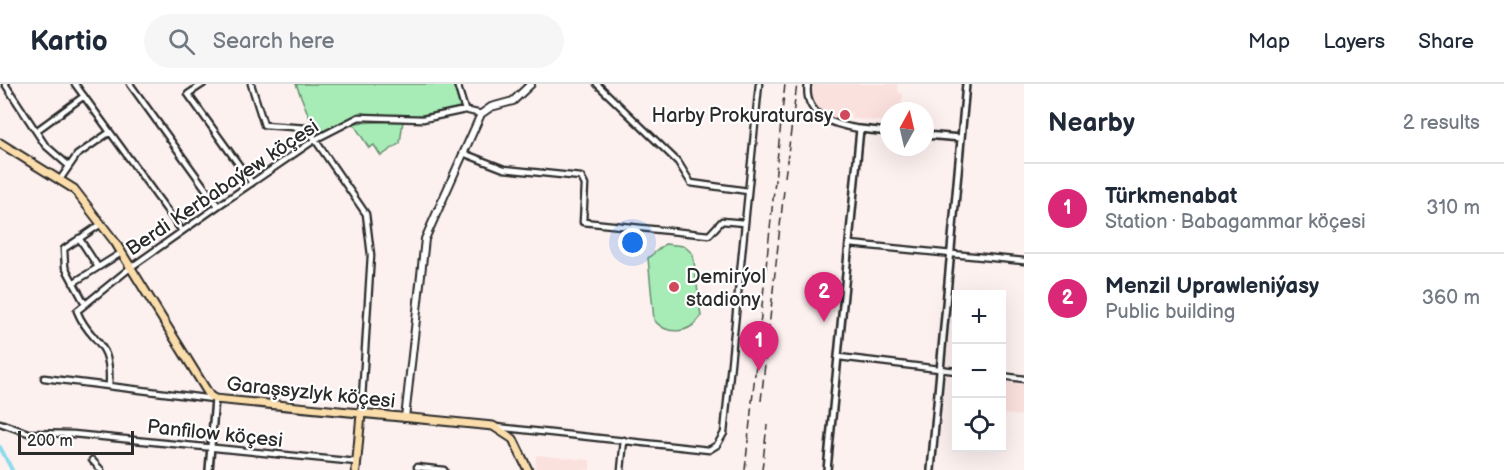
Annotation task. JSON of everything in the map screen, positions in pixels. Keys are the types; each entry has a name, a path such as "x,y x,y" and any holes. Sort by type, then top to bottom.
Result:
{"main road":[{"path":"405,418 425,239 481,114 491,107 513,101 531,84"},
{"name":"Garaşsyzlyk köçesi","path":"1,144 62,178 74,189 121,252 210,396 215,399 494,426"},
{"path":"357,466 361,414"},
{"path":"494,426 513,439 528,470"}],"street":[{"path":"4,84 45,145 69,166"},
{"path":"75,84 182,231"},
{"path":"130,84 218,206"},
{"path":"203,84 188,94 252,183"},
{"path":"251,84 264,125 307,128 366,214 371,255 361,414"},
{"path":"457,84 465,110"},
{"path":"597,84 678,162 692,183 748,191"},
{"path":"464,153 504,169 581,177 585,185 583,222 709,235 722,221 744,223 759,84"},
{"path":"808,84 806,95 810,105 824,120 860,129 880,131"},
{"path":"931,470 966,84"},
{"path":"36,131 84,96"},
{"name":"Berdi Kerbabaýew köçesi","path":"84,303 182,231 316,138 359,117 423,119 465,110 481,114"},
{"path":"827,470 860,129"},
{"path":"62,178 77,155 110,132"},
{"path":"934,136 961,138"},
{"name":"Garaşsyzlyk köçesi","path":"494,426 709,450 717,445 724,433 744,223"},
{"path":"101,224 67,245 63,254 64,267 84,303 77,313 105,348 110,365 109,386"},
{"path":"79,238 98,267"},
{"path":"850,244 1024,261"},
{"path":"73,283 121,252"},
{"path":"839,357 952,370"},
{"path":"1006,377 1024,379"},
{"path":"44,378 215,399 209,470"},
{"name":"Panfilow köçesi","path":"0,423 28,433 73,434 357,466"},
{"path":"621,470 624,440"},
{"path":"92,460 101,470"},
{"path":"417,467 444,470"}],"shaded area":[{"path":"814,84 897,84 899,93 903,94 902,102 880,102 880,121 851,119 851,113 839,112 838,118 828,117 815,108 811,96"},
{"path":"1006,382 1024,384 1024,416 1006,414"},
{"path":"536,455 590,460 590,470 535,470"}],"green space":[{"path":"296,84 453,84 460,107 424,115 399,117 363,113 316,134"},
{"path":"403,121 400,143 381,156 374,145 369,148 353,123"},
{"name":"Demirýol stadiony","path":"665,244 684,246 693,254 701,316 691,326 678,331 665,329 654,320 648,258"}],"waterway":[{"path":"0,447 12,470"}],"railway":[{"path":"745,470 785,84"},
{"path":"785,177 797,84"},
{"path":"761,401 784,190"},
{"path":"762,470 767,425"}],"place":[{"name":"Harby Prokuraturasy","path":"845,115"},
{"name":"Demirýol stadiony","path":"674,287"},
{"name":"Menzil Uprawleniýasy","path":"824,322"},
{"name":"Türkmenabat","path":"759,371"}]}
